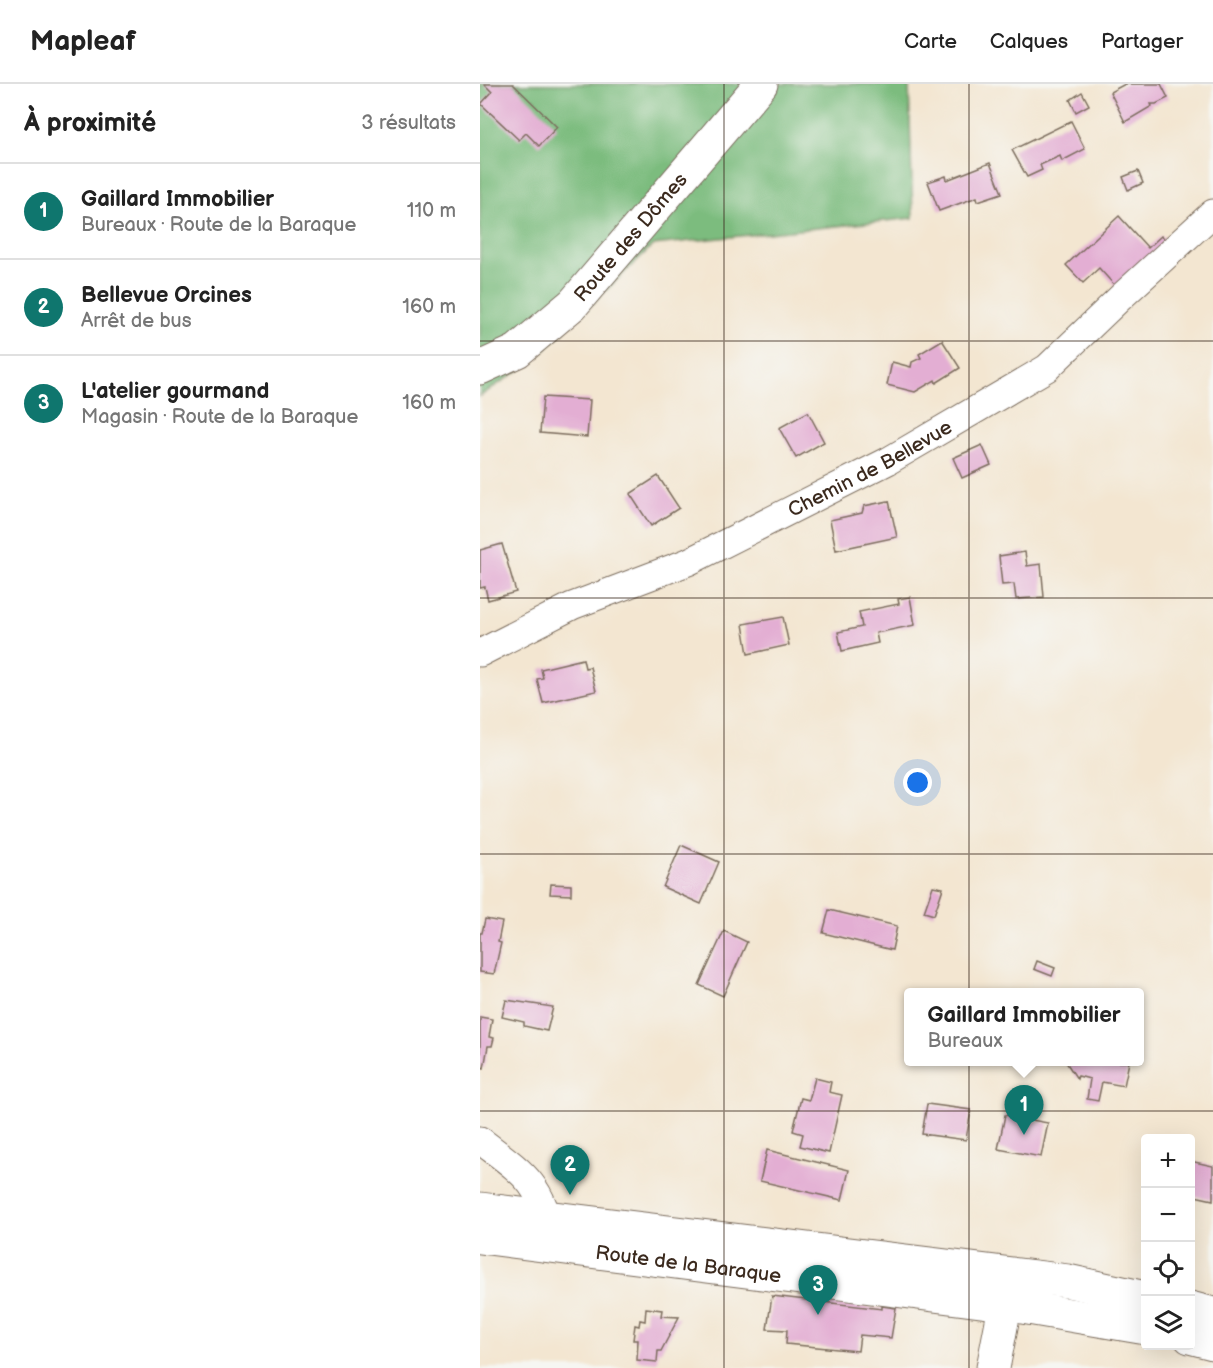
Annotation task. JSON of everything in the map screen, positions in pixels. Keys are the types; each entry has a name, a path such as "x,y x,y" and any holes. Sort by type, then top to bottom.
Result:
{"main road":[{"name":"Route des Dômes","path":"480,368 517,351 573,304 761,84"},
{"name":"Route de la Baraque","path":"480,1209 549,1232 700,1264 769,1274 1008,1289 1068,1281 1141,1297"},
{"name":"Route de la Baraque","path":"480,1237 549,1232"},
{"name":"Route de la Baraque","path":"1008,1289 1141,1327"},
{"path":"993,1368 1008,1289"},
{"path":"1195,1309 1213,1314"},
{"path":"1195,1337 1213,1343"}],"street":[{"name":"Chemin de Bellevue","path":"480,653 572,606 699,557 888,461 1047,368 1213,213"},
{"path":"480,1140 525,1175 535,1186 549,1232"}],"green space":[{"path":"480,84 909,84 913,218 653,245 533,361 480,396"}],"building":[{"path":"484,84 513,84 557,127 539,146 526,133 519,140 481,104 492,92"},
{"path":"1125,84 1161,84 1168,98 1151,104 1152,106 1125,122 1110,92"},
{"path":"1082,92 1089,105 1076,112 1070,100"},
{"path":"1071,121 1085,149 1062,161 1060,156 1040,165 1042,170 1027,177 1012,150"},
{"path":"990,163 1002,193 978,201 977,197 939,211 928,182 946,176 947,180"},
{"path":"1138,171 1143,183 1128,190 1123,177"},
{"path":"1119,216 1148,248 1161,236 1166,241 1116,287 1099,268 1083,283 1066,265"},
{"path":"942,340 960,368 936,383 935,380 915,392 887,385 892,362 911,367 912,362 921,358 919,354"},
{"path":"543,397 590,400 587,437 540,433"},
{"path":"808,412 824,442 796,458 779,428"},
{"path":"982,445 991,465 962,478 953,458"},
{"path":"658,476 679,508 651,526 630,494"},
{"path":"889,501 897,537 836,550 830,520 862,513 864,506"},
{"path":"502,544 516,592 488,600 485,587 480,588 480,550"},
{"path":"1025,552 1027,566 1041,564 1044,597 1016,599 1014,584 1002,585 999,556"},
{"path":"910,597 915,625 876,633 878,643 842,651 838,632 862,627 859,612 899,604 898,599"},
{"path":"783,617 789,645 748,654 743,624"},
{"path":"583,659 585,668 590,667 596,691 543,703 537,679 543,678 541,669"},
{"path":"681,845 719,862 701,904 663,887"},
{"path":"551,884 571,885 571,895 550,894"},
{"path":"933,886 943,888 934,915 924,912"},
{"path":"829,910 897,926 892,950 823,933"},
{"path":"485,919 502,922 498,942 501,943 494,974 480,972 480,933 482,933"},
{"path":"724,931 747,942 723,996 699,985"},
{"path":"1037,961 1055,968 1052,976 1034,969"},
{"path":"506,1000 553,1007 547,1031 524,1026 524,1022 502,1017"},
{"path":"480,1017 492,1019 489,1037 494,1038 492,1046 488,1046 484,1068 480,1067"},
{"path":"1069,1066 1128,1066 1124,1086 1102,1082 1098,1101 1087,1099 1090,1079 1078,1076 1077,1079"},
{"path":"815,1078 831,1082 829,1092 842,1095 829,1153 800,1146 803,1134 793,1131 801,1098 809,1100"},
{"path":"927,1104 971,1110 966,1140 922,1134"},
{"path":"1005,1115 1048,1123 1041,1157 998,1149"},
{"path":"767,1150 849,1170 842,1200 760,1181"},
{"path":"1195,1162 1213,1166 1213,1200 1195,1196"},
{"path":"772,1296 882,1309 882,1306 896,1308 891,1338 860,1335 858,1351 786,1344 787,1330 767,1329"},
{"path":"646,1308 662,1310 661,1316 679,1317 661,1351 658,1351 657,1362 637,1360 638,1340 633,1340 635,1325 639,1326 640,1320 645,1321"}],"place":[{"name":"Gaillard Immobilier","path":"1024,1135"},
{"name":"Bellevue Orcines","path":"570,1195"},
{"name":"L'atelier gourmand","path":"818,1315"}]}
